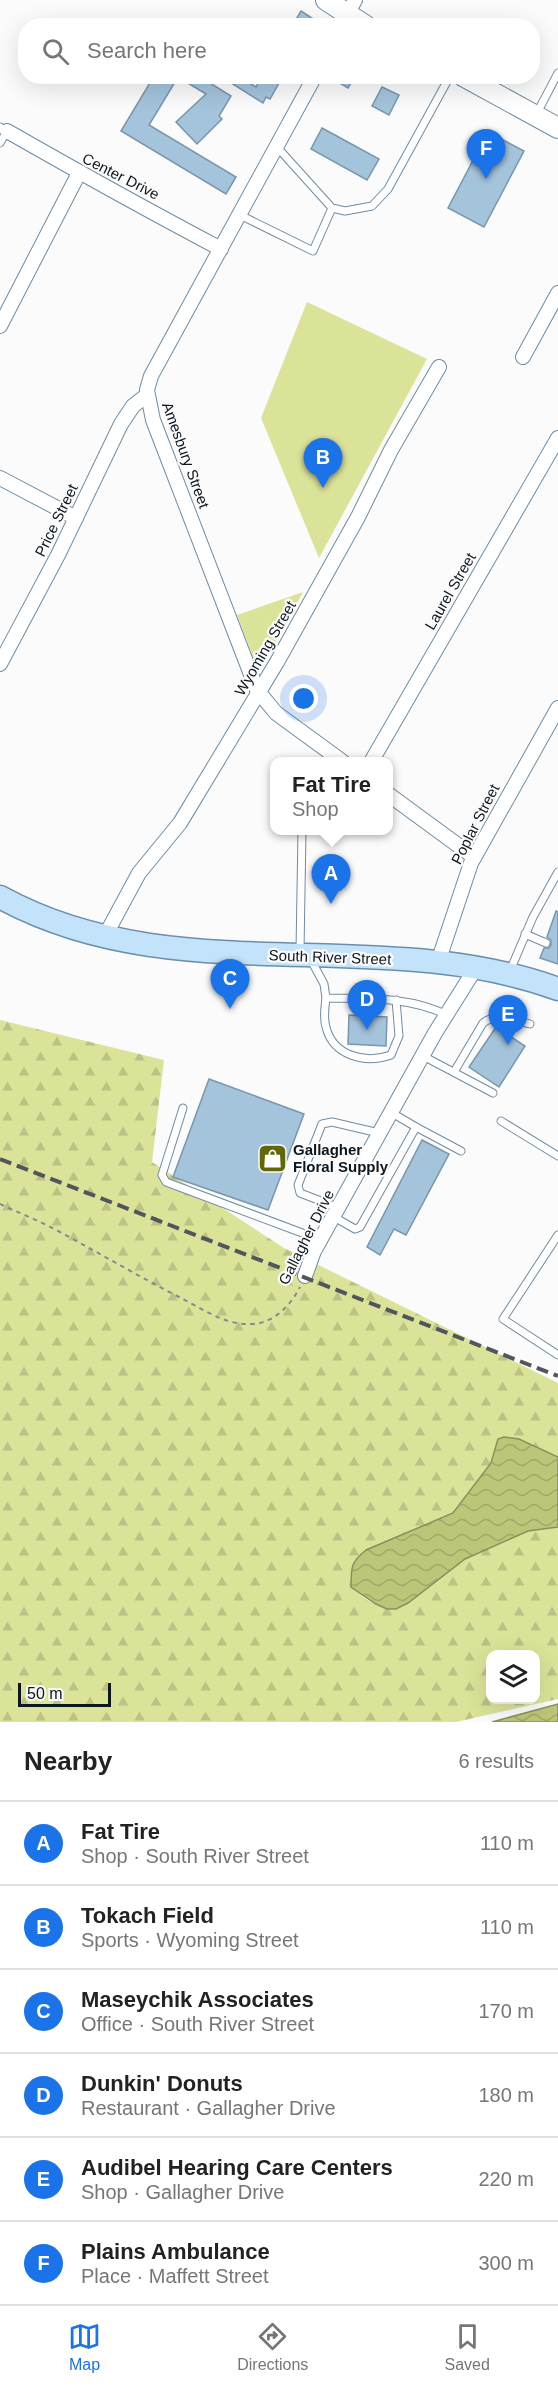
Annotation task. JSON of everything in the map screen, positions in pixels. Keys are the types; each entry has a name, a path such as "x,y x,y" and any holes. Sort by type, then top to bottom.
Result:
{"main road":[{"path":"326,0 348,13"},
{"path":"477,84 558,128"},
{"name":"South River Street","path":"0,897 40,916 105,936 164,948 477,966 509,973 558,989"}],"street":[{"name":"Amesbury Street","path":"311,84 151,375 147,395 153,420 258,692 276,713 337,757"},
{"name":"Center Drive","path":"2,134 109,187 221,249"},
{"path":"0,326 79,173"},
{"path":"523,357 558,293"},
{"name":"Wyoming Street","path":"105,936 139,873 180,823 258,692 353,527 391,450 439,367"},
{"name":"Price Street","path":"0,664 76,518 121,424 133,406 147,395"},
{"name":"Laurel Street","path":"374,757 558,438"},
{"path":"0,478 76,518"},
{"name":"Poplar Street","path":"438,962 474,857 558,708"},
{"path":"393,798 474,857"},
{"name":"Gallagher Drive","path":"305,1276 336,1212 423,1056 477,966"}],"lane":[{"path":"535,115 558,73"},
{"path":"277,147 332,208 345,211 372,206 388,189 446,84"},
{"path":"240,215 313,251 332,208"},
{"path":"303,835 304,956 324,984 326,1028 339,1050 357,1058 380,1059 391,1055 399,1036 396,1000"},
{"path":"509,973 525,934 558,872"},
{"path":"525,934 546,943"},
{"path":"326,998 396,1000 424,1005 447,1015"},
{"path":"454,1072 483,1023 489,1018 501,1017 530,1024"},
{"path":"423,1056 493,1093"},
{"path":"183,1108 162,1175 166,1182 321,1240"},
{"path":"392,1113 461,1151"},
{"path":"501,1121 558,1156"},
{"path":"381,1133 332,1122 322,1124 298,1185 300,1193 336,1212 355,1229 360,1227 416,1127"},
{"path":"558,1235 503,1319 558,1355"}],"path":[{"name":"Gallagher Drive","path":"0,1204 56,1230 210,1313 238,1323 251,1324 273,1318 291,1302 305,1276"}],"green space":[{"path":"307,302 427,359 319,558 261,418"},
{"path":"303,592 259,672 237,615"},
{"path":"0,1020 164,1060 152,1162 284,1248 558,1383 558,1457 519,1439 499,1439 491,1463 453,1513 366,1550 354,1562 351,1587 367,1600 387,1609 408,1603 465,1559 528,1531 558,1527 558,1699 540,1703 540,1650 486,1650 486,1704 536,1704 456,1722 0,1722"}],"water":[{"path":"504,1437 519,1439 558,1457 558,1527 528,1531 465,1559 408,1603 396,1609 387,1609 376,1604 351,1587 353,1566 357,1558 366,1550 453,1513 491,1463 498,1439"},
{"path":"558,1704 558,1722 492,1722"}],"building":[{"path":"301,11 312,18 297,18"},
{"path":"149,84 174,84 149,125 236,177 226,194 121,131"},
{"path":"190,84 212,84 231,96 219,116 222,119 197,144 176,122 206,94"},
{"path":"233,84 251,84 256,87 258,84 278,84 270,99 266,97 263,103"},
{"path":"382,87 399,95 389,115 372,106"},
{"path":"322,128 379,159 367,180 311,149"},
{"path":"488,132 524,151 484,227 448,208"},
{"path":"556,911 558,912 558,964 540,958 544,948 549,948 551,945 551,940 547,937"},
{"path":"349,1015 387,1017 386,1046 348,1044"},
{"path":"496,1027 525,1046 499,1087 469,1067"},
{"path":"209,1079 304,1114 268,1210 173,1177"},
{"path":"422,1140 449,1154 406,1235 394,1229 380,1255 367,1247"}],"railway":[{"path":"0,1159 558,1376"}],"place":[{"name":"Plains Ambulance","path":"486,179"},
{"name":"Tokach Field","path":"323,488"},
{"name":"Fat Tire","path":"331,904"},
{"name":"Maseychik Associates","path":"230,1009"},
{"name":"Dunkin' Donuts","path":"367,1030"},
{"name":"Audibel Hearing Care Centers","path":"508,1045"},
{"name":"Gallagher Floral Supply","path":"272,1158"}]}
